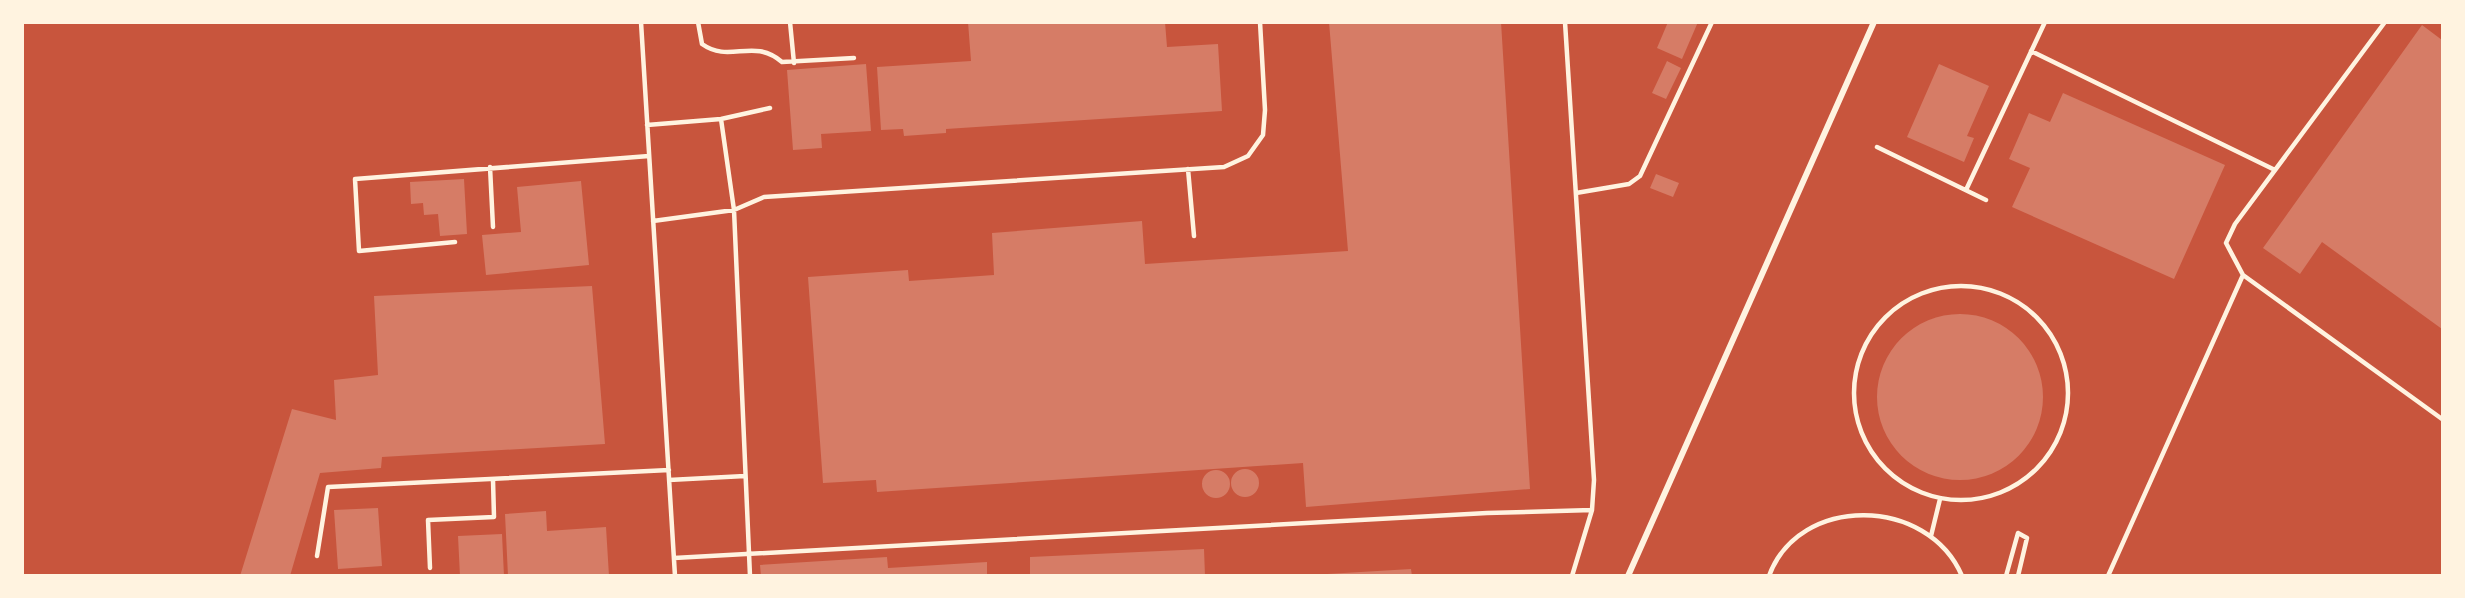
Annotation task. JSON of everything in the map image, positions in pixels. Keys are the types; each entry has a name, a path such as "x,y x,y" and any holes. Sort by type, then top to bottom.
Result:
{"street":[{"path":"1628,576 1874,22"}],"lane":[{"path":"640,22 675,576"},
{"path":"698,22 702,44 709,49 721,52 761,50 771,52 782,62 794,63 854,58"},
{"path":"790,22 794,63"},
{"path":"653,221 734,210 764,197 1224,166 1248,156 1263,135 1265,110 1260,22"},
{"path":"1565,22 1594,480 1592,510 1572,576"},
{"path":"1576,193 1629,184 1640,176 1712,22"},
{"path":"1966,190 2045,22"},
{"path":"2385,22 2235,224 2226,243 2243,275 2442,419"},
{"path":"2031,51 2275,170"},
{"path":"647,125 721,119 770,108"},
{"path":"721,119 734,210 750,576"},
{"path":"1877,147 1986,200"},
{"path":"455,242 359,251 356,179 649,156"},
{"path":"490,167 493,227"},
{"path":"1188,169 1194,236"},
{"path":"2108,576 2243,275"},
{"path":"1956,285 1994,290 2027,307 2052,334 2067,369 2068,406 2058,442 2035,472 2007,491 1974,500 1940,499 1908,487 1882,466 1875,457 1863,438 1854,405 1855,371 1867,339 1888,313 1920,293 1956,285"},
{"path":"317,556 328,488 669,470"},
{"path":"669,480 746,476"},
{"path":"430,568 428,520 494,517 494,480"},
{"path":"1931,536 1940,499"},
{"path":"674,558 1487,513 1592,510"},
{"path":"1769,576 1772,568 1793,541 1824,521 1861,513 1898,518 1931,536 1956,563 1962,576"},
{"path":"2006,576 2018,533 2027,537 2018,576"}],"building":[{"path":"968,22 1165,22 1167,47 1218,44 1222,111 946,129 946,133 904,136 903,129 881,130 877,67 971,61"},
{"path":"1329,22 1501,22 1530,489 1306,507 1303,463 877,492 876,480 823,483 808,277 908,270 909,281 994,275 992,233 1142,221 1145,264 1348,251"},
{"path":"1668,22 1698,22 1682,59 1657,48"},
{"path":"2422,25 2442,40 2442,329 2322,242 2300,274 2263,248"},
{"path":"1667,61 1681,68 1666,99 1652,93"},
{"path":"866,64 871,131 821,134 822,148 793,150 787,70"},
{"path":"1939,64 1989,86 1967,136 1974,138 1964,162 1907,137"},
{"path":"2063,93 2225,165 2174,279 2012,207 2030,168 2009,159 2029,113 2050,122"},
{"path":"1656,174 1679,183 1673,197 1650,188"},
{"path":"464,179 467,234 440,236 438,214 424,215 423,203 411,204 410,182"},
{"path":"581,181 589,265 486,275 482,235 521,232 517,187"},
{"path":"592,286 605,444 382,457 381,468 320,473 290,576 240,576 292,409 336,420 334,380 378,375 374,296"},
{"path":"1960,314 1992,320 2019,338 2037,365 2043,397 2037,429 2019,456 1992,474 1960,480 1928,474 1901,456 1883,429 1877,397 1883,365 1901,338 1928,320"},
{"path":"1245,469 1255,473 1259,483 1255,493 1245,497 1235,493 1231,483 1235,473"},
{"path":"1216,470 1226,474 1230,484 1226,494 1216,498 1206,494 1202,484 1206,474"},
{"path":"378,508 382,566 338,569 334,510"},
{"path":"546,511 547,531 606,527 609,576 508,576 505,514"},
{"path":"502,534 504,576 460,576 458,536"},
{"path":"1204,549 1205,576 1030,576 1030,557"},
{"path":"887,557 888,568 987,562 987,576 761,576 760,565"},
{"path":"1411,569 1412,576 1327,576 1327,574"}]}
